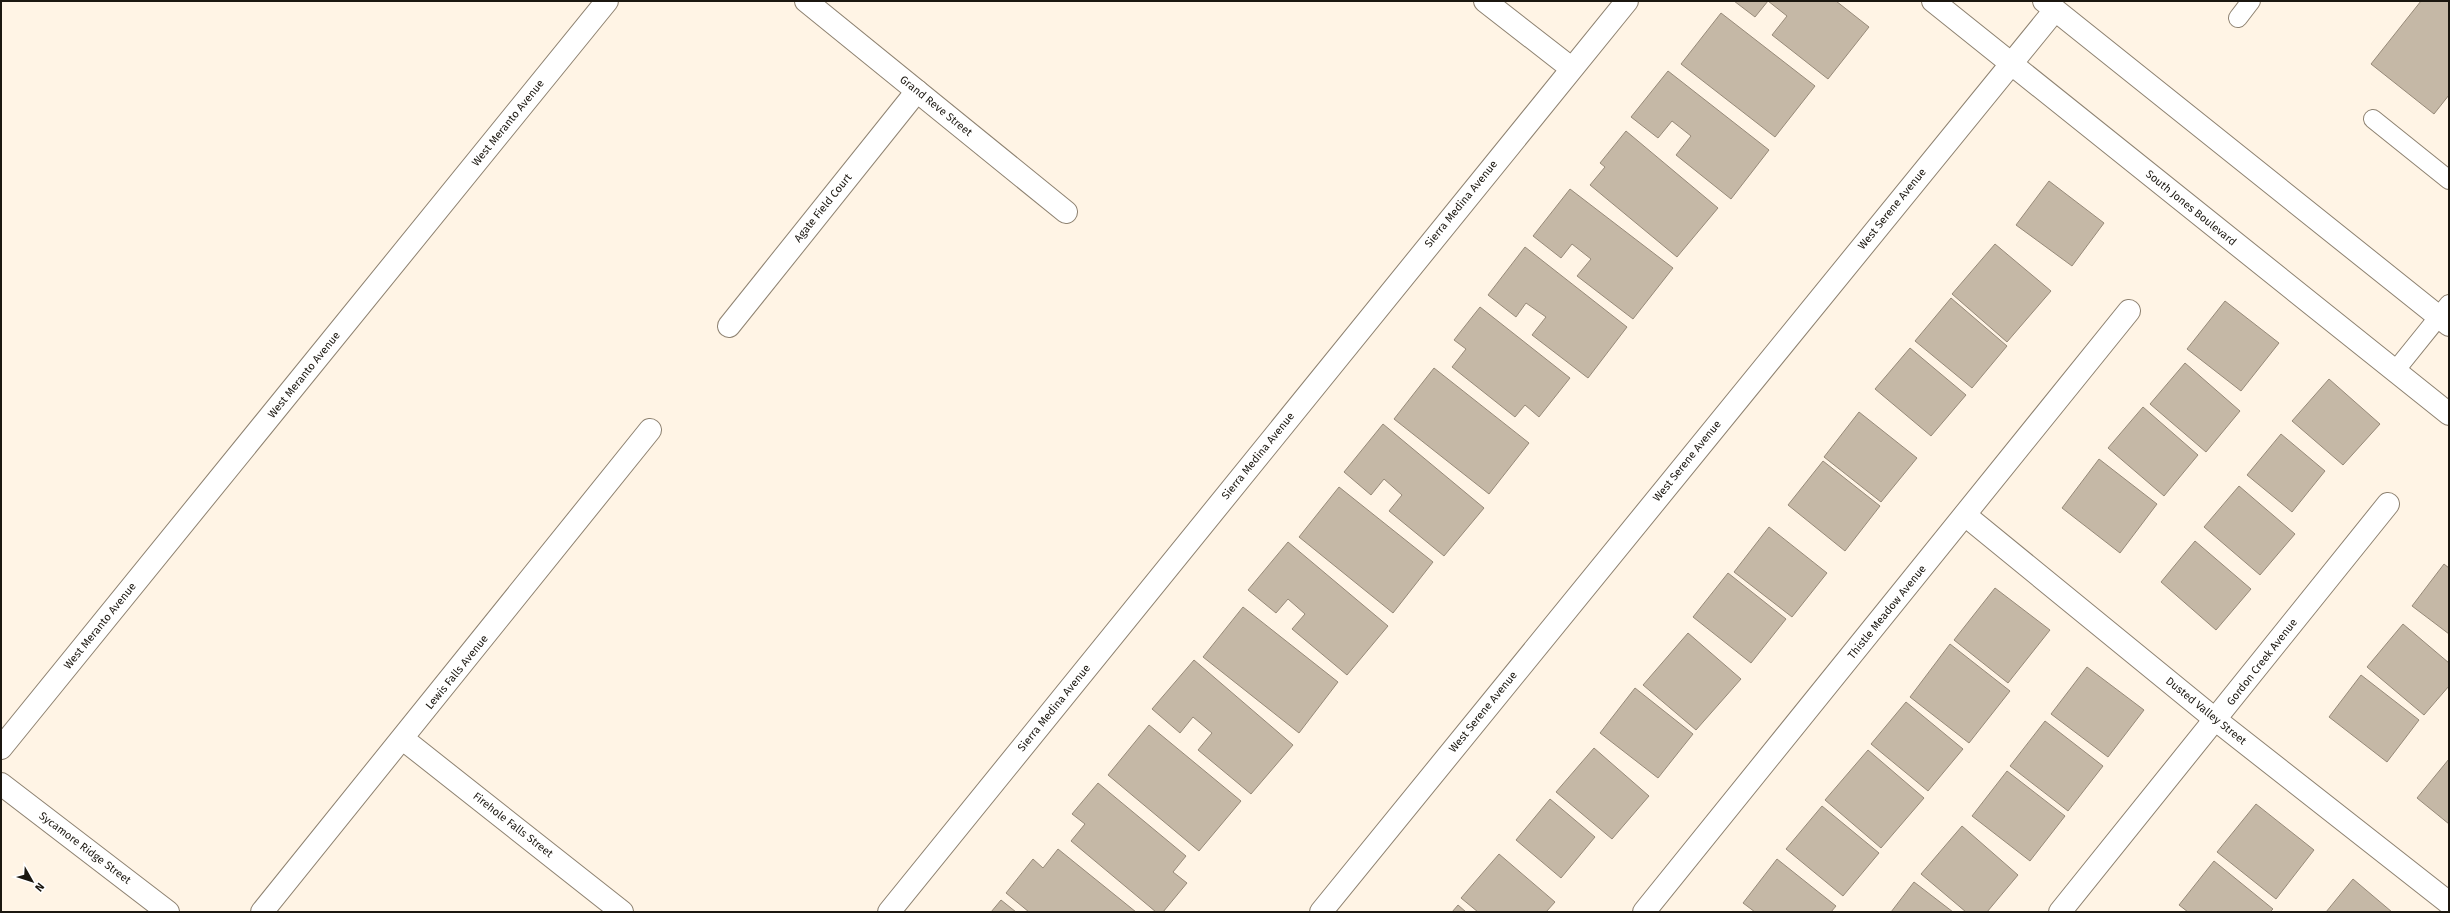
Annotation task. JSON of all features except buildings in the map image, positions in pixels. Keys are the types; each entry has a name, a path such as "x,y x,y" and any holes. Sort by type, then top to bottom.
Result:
{"street":[{"name":"West Meranto Avenue","path":"1,748 607,1"},
{"name":"Grand Reve Street","path":"806,1 1066,212"},
{"path":"1485,1 1571,68"},
{"name":"Sierra Medina Avenue","path":"889,912 1571,68 1627,1"},
{"name":"South Jones Boulevard","path":"1933,1 2449,414"},
{"path":"2049,5 2446,315"},
{"name":"West Serene Avenue","path":"1321,912 2010,63 2049,5"},
{"name":"Agate Field Court","path":"729,326 917,90"},
{"name":"Thistle Meadow Avenue","path":"1644,912 2129,311"},
{"name":"Lewis Falls Avenue","path":"262,912 403,739 650,430"},
{"name":"Gordon Creek Avenue","path":"2060,912 2216,720 2388,504"},
{"name":"Dusted Valley Street","path":"1965,515 2216,720 2449,903"},
{"name":"Firehole Falls Street","path":"403,739 622,912"},
{"name":"Sycamore Ridge Street","path":"1,784 168,912"}],"lane":[{"path":"2238,18 2251,1"},
{"path":"2373,119 2449,180"},
{"path":"2395,371 2446,315"}]}
